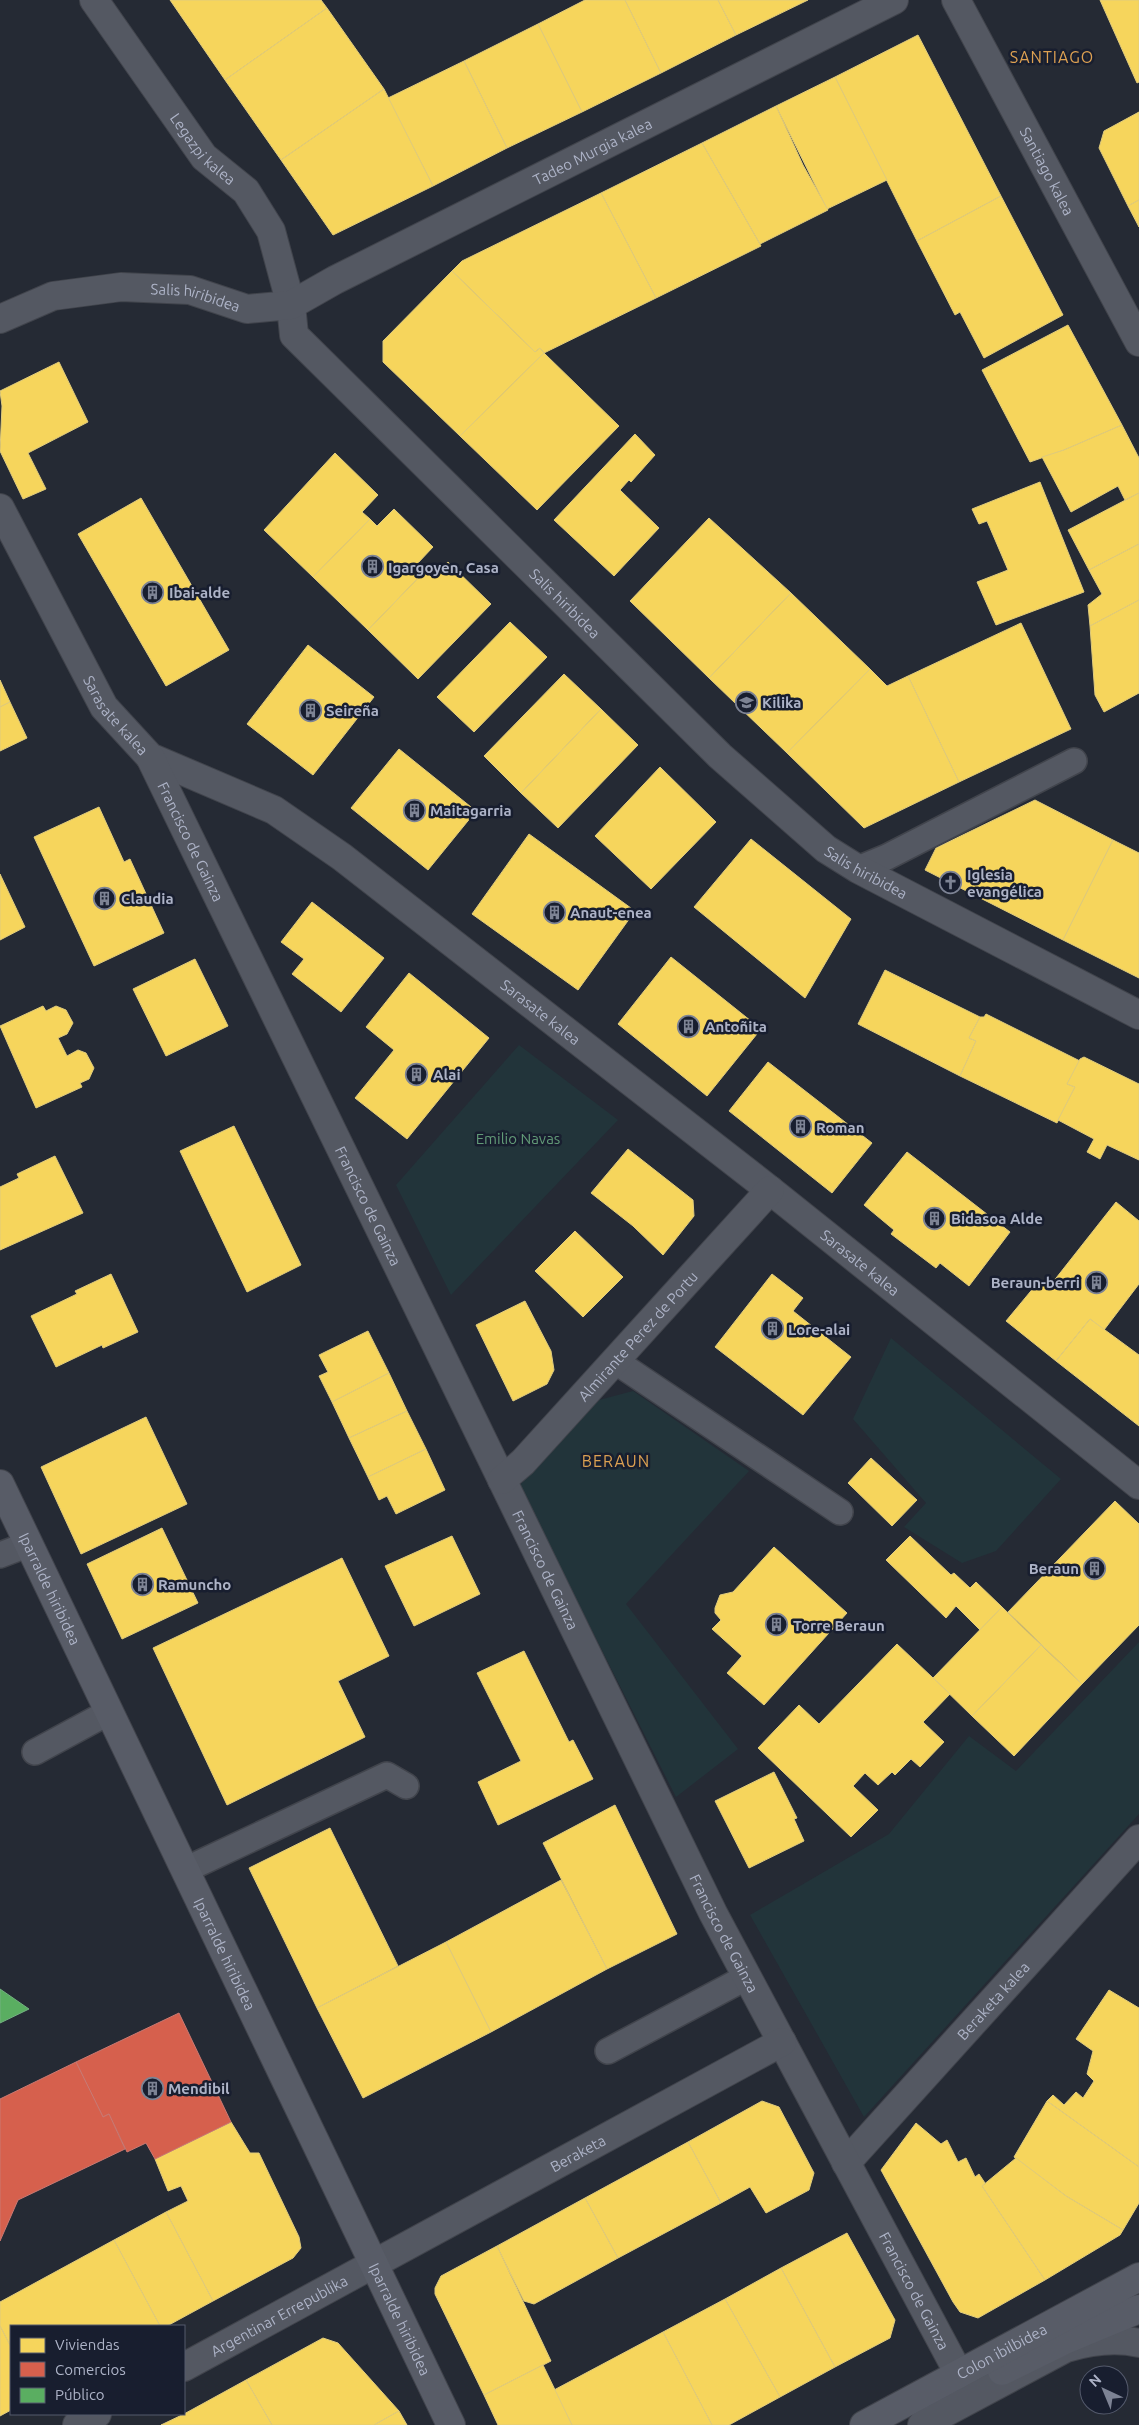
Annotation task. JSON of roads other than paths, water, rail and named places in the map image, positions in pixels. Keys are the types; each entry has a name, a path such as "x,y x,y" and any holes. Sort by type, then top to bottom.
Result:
{"main road":[{"name":"Iparralde hiribidea","path":"0,1484 451,2425"},
{"name":"Colon ibilbidea","path":"864,2425 959,2374 1135,2274"},
{"path":"902,2425 1139,2308"}],"street":[{"name":"Legazpi kalea","path":"94,0 204,157 246,191 271,231 291,304"},
{"name":"Tadeo Murgia kalea","path":"291,304 335,280 894,0"},
{"name":"Santiago kalea","path":"956,0 1139,342"},
{"name":"Salis hiribidea","path":"0,319 53,296 121,287 190,290 247,309 291,304 294,335 720,756 826,849 858,869 1139,1015"},
{"name":"Sarasate kalea","path":"0,508 104,707 150,757 274,810 342,857 770,1190 1139,1485"},
{"name":"Francisco de Gainza","path":"150,757 713,1913 959,2374"},
{"name":"Almirante Perez de Portu","path":"502,1480 523,1462 770,1190"},
{"name":"Beraketa kalea","path":"846,2163 1139,1839"},
{"name":"Beraketa","path":"374,2264 782,2042"},
{"name":"Argentinar Errepublika","path":"185,2366 374,2264"},
{"path":"922,2425 1028,2362 1087,2342 1109,2340 1139,2343"},
{"path":"77,2425 96,2415"}],"lane":[{"path":"858,869 886,857 1074,761"},
{"path":"615,1361 840,1512"},
{"path":"0,1555 29,1544"},
{"path":"35,1752 110,1712"},
{"path":"186,1870 387,1776 406,1786"},
{"path":"608,2052 747,1977"}],"place":[{"name":"Igargoyen, Casa","path":"372,567"},
{"name":"Ibai-alde","path":"153,592"},
{"name":"Kilika","path":"746,702"},
{"name":"Seireña","path":"310,710"},
{"name":"Maitagarria","path":"414,810"},
{"name":"Iglesia evangélica","path":"951,883"},
{"name":"Claudia","path":"105,898"},
{"name":"Anaut-enea","path":"554,912"},
{"name":"Antoñita","path":"689,1026"},
{"name":"Alai","path":"417,1074"},
{"name":"Roman","path":"800,1127"},
{"name":"Bidasoa Alde","path":"935,1218"},
{"name":"Beraun-berri","path":"1096,1282"},
{"name":"Lore-alai","path":"772,1329"},
{"name":"Beraun","path":"1095,1568"},
{"name":"Ramuncho","path":"142,1584"},
{"name":"Torre Beraun","path":"777,1625"},
{"name":"Mendibil","path":"152,2088"}],"district":[{"name":"SANTIAGO","path":"1052,57"},
{"name":"BERAUN","path":"616,1461"}],"park label":[{"name":"Emilio Navas","path":"518,1138"}]}
